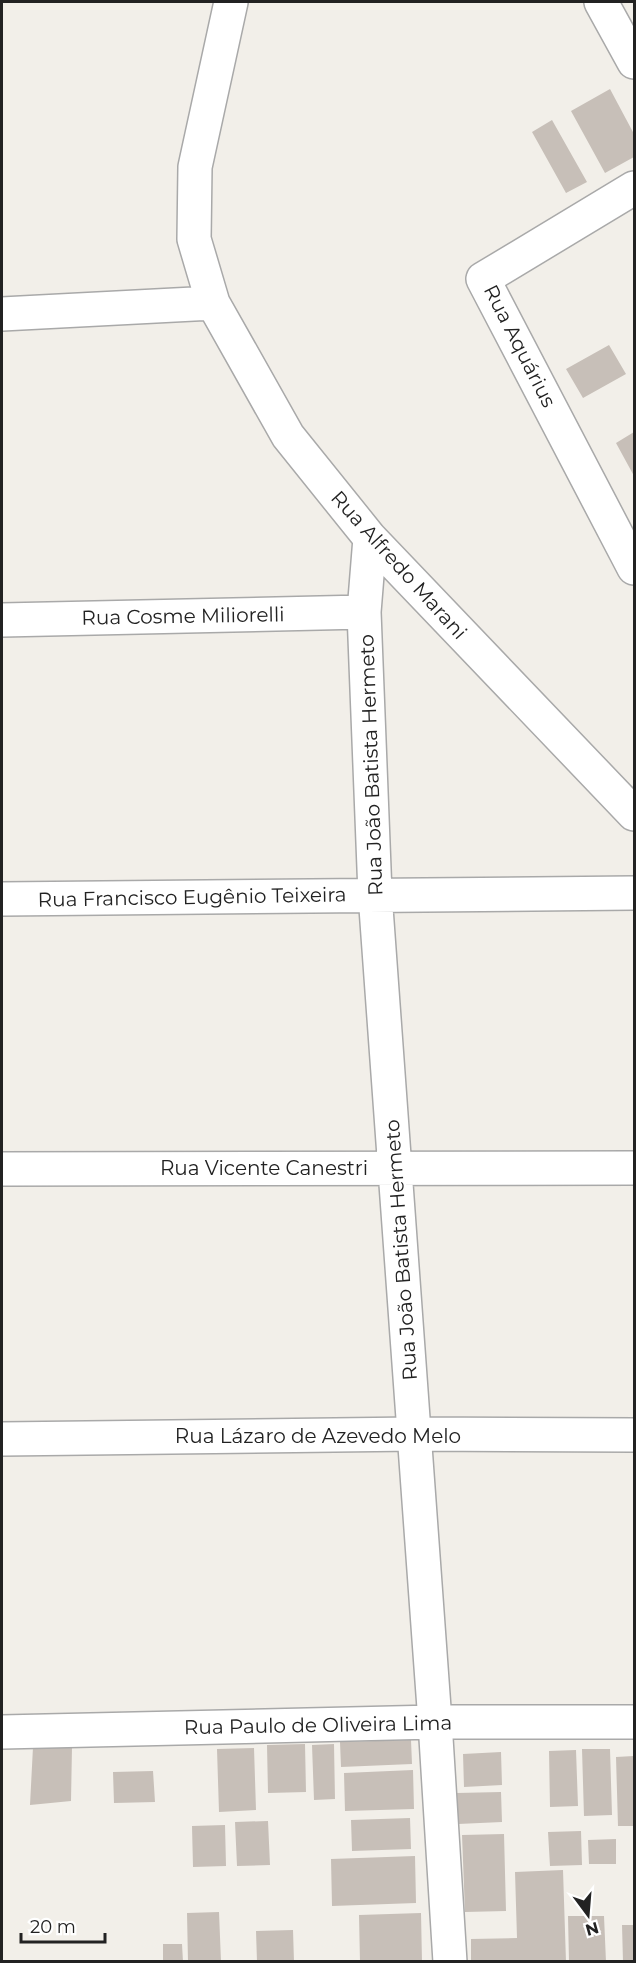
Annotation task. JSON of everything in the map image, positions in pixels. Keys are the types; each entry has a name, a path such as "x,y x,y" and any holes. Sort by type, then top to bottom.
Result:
{"street":[{"name":"Rua Alfredo Marani","path":"231,2 195,167 194,239 213,303 288,436 370,538 634,814"},
{"path":"601,2 631,45"},
{"name":"Rua Aquárius","path":"634,188 483,279 634,568"},
{"path":"2,314 213,303"},
{"name":"Rua João Batista Hermeto","path":"370,538 364,612 375,894 415,1434 450,1962"},
{"name":"Rua Cosme Miliorelli","path":"2,620 364,612"},
{"name":"Rua Francisco Eugênio Teixeira","path":"2,899 634,893"},
{"name":"Rua Vicente Canestri","path":"2,1169 634,1168"},
{"name":"Rua Lázaro de Azevedo Melo","path":"2,1439 415,1434 634,1435"},
{"name":"Rua Paulo de Oliveira Lima","path":"2,1732 435,1722 634,1722"}],"building":[{"path":"610,89 634,134 634,157 605,173 571,111"},
{"path":"552,120 587,182 566,193 532,132"},
{"path":"609,345 626,374 583,398 566,369"},
{"path":"634,432 634,476 616,443"},
{"path":"411,1740 412,1764 341,1767 340,1742"},
{"path":"305,1744 306,1792 268,1793 267,1745"},
{"path":"334,1744 335,1799 314,1800 312,1745"},
{"path":"33,1747 72,1747 71,1801 30,1805"},
{"path":"254,1748 256,1810 219,1812 217,1749"},
{"path":"582,1749 610,1749 612,1815 584,1816"},
{"path":"576,1750 578,1806 550,1807 549,1751"},
{"path":"501,1752 502,1785 464,1787 463,1754"},
{"path":"634,1756 634,1826 618,1826 616,1757"},
{"path":"413,1770 414,1809 345,1811 344,1773"},
{"path":"153,1771 155,1802 114,1803 113,1772"},
{"path":"501,1792 502,1822 458,1824 457,1793"},
{"path":"410,1818 411,1849 352,1851 351,1820"},
{"path":"268,1821 270,1865 237,1866 235,1822"},
{"path":"225,1825 226,1866 193,1867 192,1826"},
{"path":"581,1831 582,1865 550,1866 548,1832"},
{"path":"504,1834 506,1911 465,1912 462,1835"},
{"path":"616,1839 616,1864 589,1864 588,1840"},
{"path":"415,1856 416,1903 332,1906 331,1859"},
{"path":"563,1870 566,1962 471,1962 471,1939 517,1938 515,1872"},
{"path":"219,1912 221,1962 188,1962 187,1913"},
{"path":"421,1913 422,1962 360,1962 359,1915"},
{"path":"568,1916 604,1916 606,1962 569,1962"},
{"path":"622,1925 634,1925 634,1962 623,1962"},
{"path":"293,1930 294,1962 257,1962 256,1931"},
{"path":"163,1944 182,1944 183,1962 163,1962"}]}
